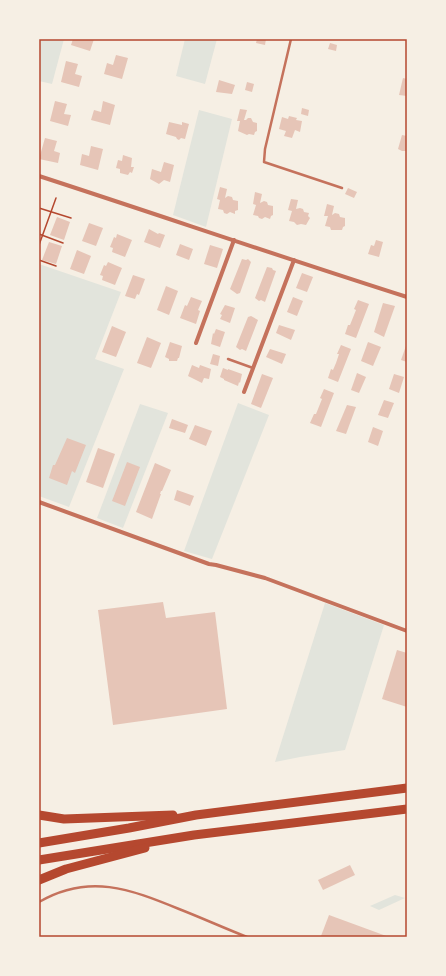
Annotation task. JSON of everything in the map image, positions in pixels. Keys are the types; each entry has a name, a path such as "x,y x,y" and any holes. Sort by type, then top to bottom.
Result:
{"highway":[{"path":"39,843 196,815 407,788"},
{"path":"39,860 194,835 407,809"},
{"path":"39,815 64,818 196,815"},
{"path":"39,880 66,869 194,835"}],"street":[{"path":"39,176 407,297"},
{"path":"196,343 234,240"},
{"path":"244,392 294,260"},
{"path":"39,502 209,564 272,581 407,631"}],"lane":[{"path":"291,39 265,149 264,162 342,188"},
{"path":"228,359 253,368"},
{"path":"39,902 58,892 82,886 114,887 136,892 158,900 247,937"}],"path":[{"path":"39,245 56,198"},
{"path":"39,208 71,218"},
{"path":"39,234 63,243"},
{"path":"39,260 56,266"}],"shaded area":[{"path":"39,39 64,39 52,84 39,81"},
{"path":"185,39 217,39 205,84 176,76"},
{"path":"199,110 232,119 206,227 173,215"},
{"path":"39,264 121,292 95,359 124,369 69,507 39,496"},
{"path":"238,403 269,415 212,559 184,551"},
{"path":"140,404 168,413 123,528 97,518"},
{"path":"325,603 384,625 345,750 275,762"},
{"path":"395,895 405,898 379,910 370,906"}],"building":[{"path":"73,39 94,39 90,51 71,45"},
{"path":"257,39 266,39 265,45 256,43"},
{"path":"330,43 337,45 336,51 328,49"},
{"path":"116,55 128,58 122,79 104,74 107,63 113,65"},
{"path":"66,61 78,64 75,74 82,76 79,87 61,82"},
{"path":"403,78 407,79 407,96 399,95"},
{"path":"219,80 235,85 232,94 216,92"},
{"path":"247,82 254,84 252,92 245,90"},
{"path":"55,101 67,104 64,114 71,115 68,126 50,121"},
{"path":"103,101 115,105 110,125 91,120 94,110 101,112"},
{"path":"302,108 309,110 308,116 301,114"},
{"path":"240,109 247,110 244,120 251,118 253,122 257,123 257,131 254,135 247,135 238,131 240,121 237,121"},
{"path":"289,116 297,118 296,120 302,121 300,132 295,130 292,138 284,136 286,131 279,129 282,117 288,119"},
{"path":"169,122 182,125 182,122 189,124 185,139 181,138 179,140 176,137 166,134"},
{"path":"402,135 407,136 407,151 398,149"},
{"path":"45,138 57,141 54,151 60,153 58,163 39,159"},
{"path":"91,146 103,149 98,170 80,165 82,154 89,156"},
{"path":"123,155 132,158 131,167 134,167 132,173 130,172 128,175 120,173 120,169 116,168 118,160 122,161"},
{"path":"164,162 174,165 170,182 164,180 159,184 150,179 152,169 161,172"},
{"path":"220,187 227,189 225,198 228,196 232,197 233,200 238,201 238,210 235,211 235,214 230,212 227,214 224,213 223,210 218,209 220,200 217,199"},
{"path":"348,188 357,192 354,198 345,194"},
{"path":"255,192 262,194 260,203 264,201 267,202 268,205 273,206 273,215 270,219 265,217 262,219 253,215 256,205 253,204"},
{"path":"291,199 298,200 296,209 300,208 303,209 304,212 309,213 308,216 310,218 306,225 297,225 294,222 289,221 292,211 288,210"},
{"path":"327,204 334,206 332,215 335,213 339,214 340,217 345,218 345,226 342,230 331,230 330,227 325,226 328,216 324,216"},
{"path":"57,217 70,222 64,240 50,235"},
{"path":"89,223 103,228 96,246 82,241"},
{"path":"149,229 158,234 165,235 160,248 144,242"},
{"path":"117,234 132,240 125,257 112,252 113,248 110,247 114,237 116,238"},
{"path":"376,240 383,242 379,257 368,254 371,245 374,246"},
{"path":"49,242 62,246 56,264 42,260"},
{"path":"180,244 193,249 189,260 176,255"},
{"path":"210,245 223,249 217,268 204,264"},
{"path":"77,250 91,256 84,274 70,269"},
{"path":"242,259 248,259 251,262 240,293 237,294 230,289"},
{"path":"108,262 122,268 115,285 102,280 103,276 100,275 104,265 106,266"},
{"path":"267,267 276,271 265,302 261,300 259,301 255,298"},
{"path":"302,273 313,277 307,292 296,288"},
{"path":"133,275 145,279 139,295 137,294 135,299 125,296"},
{"path":"166,286 178,291 169,315 157,310"},
{"path":"191,297 202,301 198,310 200,311 196,324 180,318 185,305 187,306"},
{"path":"293,297 303,301 297,316 287,312"},
{"path":"358,300 369,304 356,338 345,334 356,310 354,309"},
{"path":"383,303 395,306 384,337 374,332"},
{"path":"225,305 235,308 230,323 220,319 222,315 220,314"},
{"path":"251,316 258,320 246,351 242,349 240,350 236,347 248,317"},
{"path":"279,325 295,330 291,340 276,333"},
{"path":"112,326 126,332 116,357 102,352"},
{"path":"216,329 225,332 220,347 211,344 213,333 214,334"},
{"path":"147,337 161,343 151,368 137,363"},
{"path":"170,342 182,346 177,361 169,361 169,359 165,357"},
{"path":"368,342 381,347 373,366 361,361"},
{"path":"407,343 407,362 401,360"},
{"path":"341,345 351,349 338,382 328,378 331,369 333,370 336,363 339,354 337,354"},
{"path":"270,349 286,354 282,364 266,357"},
{"path":"213,354 220,356 218,366 210,364"},
{"path":"192,365 199,368 200,365 211,369 209,379 204,378 202,383 188,376"},
{"path":"223,368 242,374 238,386 220,377"},
{"path":"357,373 366,377 359,393 351,390"},
{"path":"262,374 273,378 261,408 251,404"},
{"path":"394,374 404,377 399,393 389,389"},
{"path":"324,389 334,393 321,427 310,423 314,414 316,414"},
{"path":"384,400 394,403 388,418 378,415"},
{"path":"347,405 356,407 346,434 336,431"},
{"path":"172,419 188,425 185,433 169,428"},
{"path":"195,425 212,431 206,446 189,439"},
{"path":"373,427 383,431 378,446 368,442"},
{"path":"67,438 86,445 75,473 72,471 67,485 49,478 53,465 55,465"},
{"path":"98,448 115,454 103,488 86,482"},
{"path":"127,462 140,467 125,506 112,501"},
{"path":"155,463 171,470 161,491 152,519 136,512"},
{"path":"177,490 194,496 190,506 174,500"},
{"path":"163,602 166,618 215,612 227,709 113,725 98,610"},
{"path":"397,650 407,653 407,707 382,699"},
{"path":"350,865 355,875 323,890 318,880"},
{"path":"329,915 389,937 321,936"}]}
